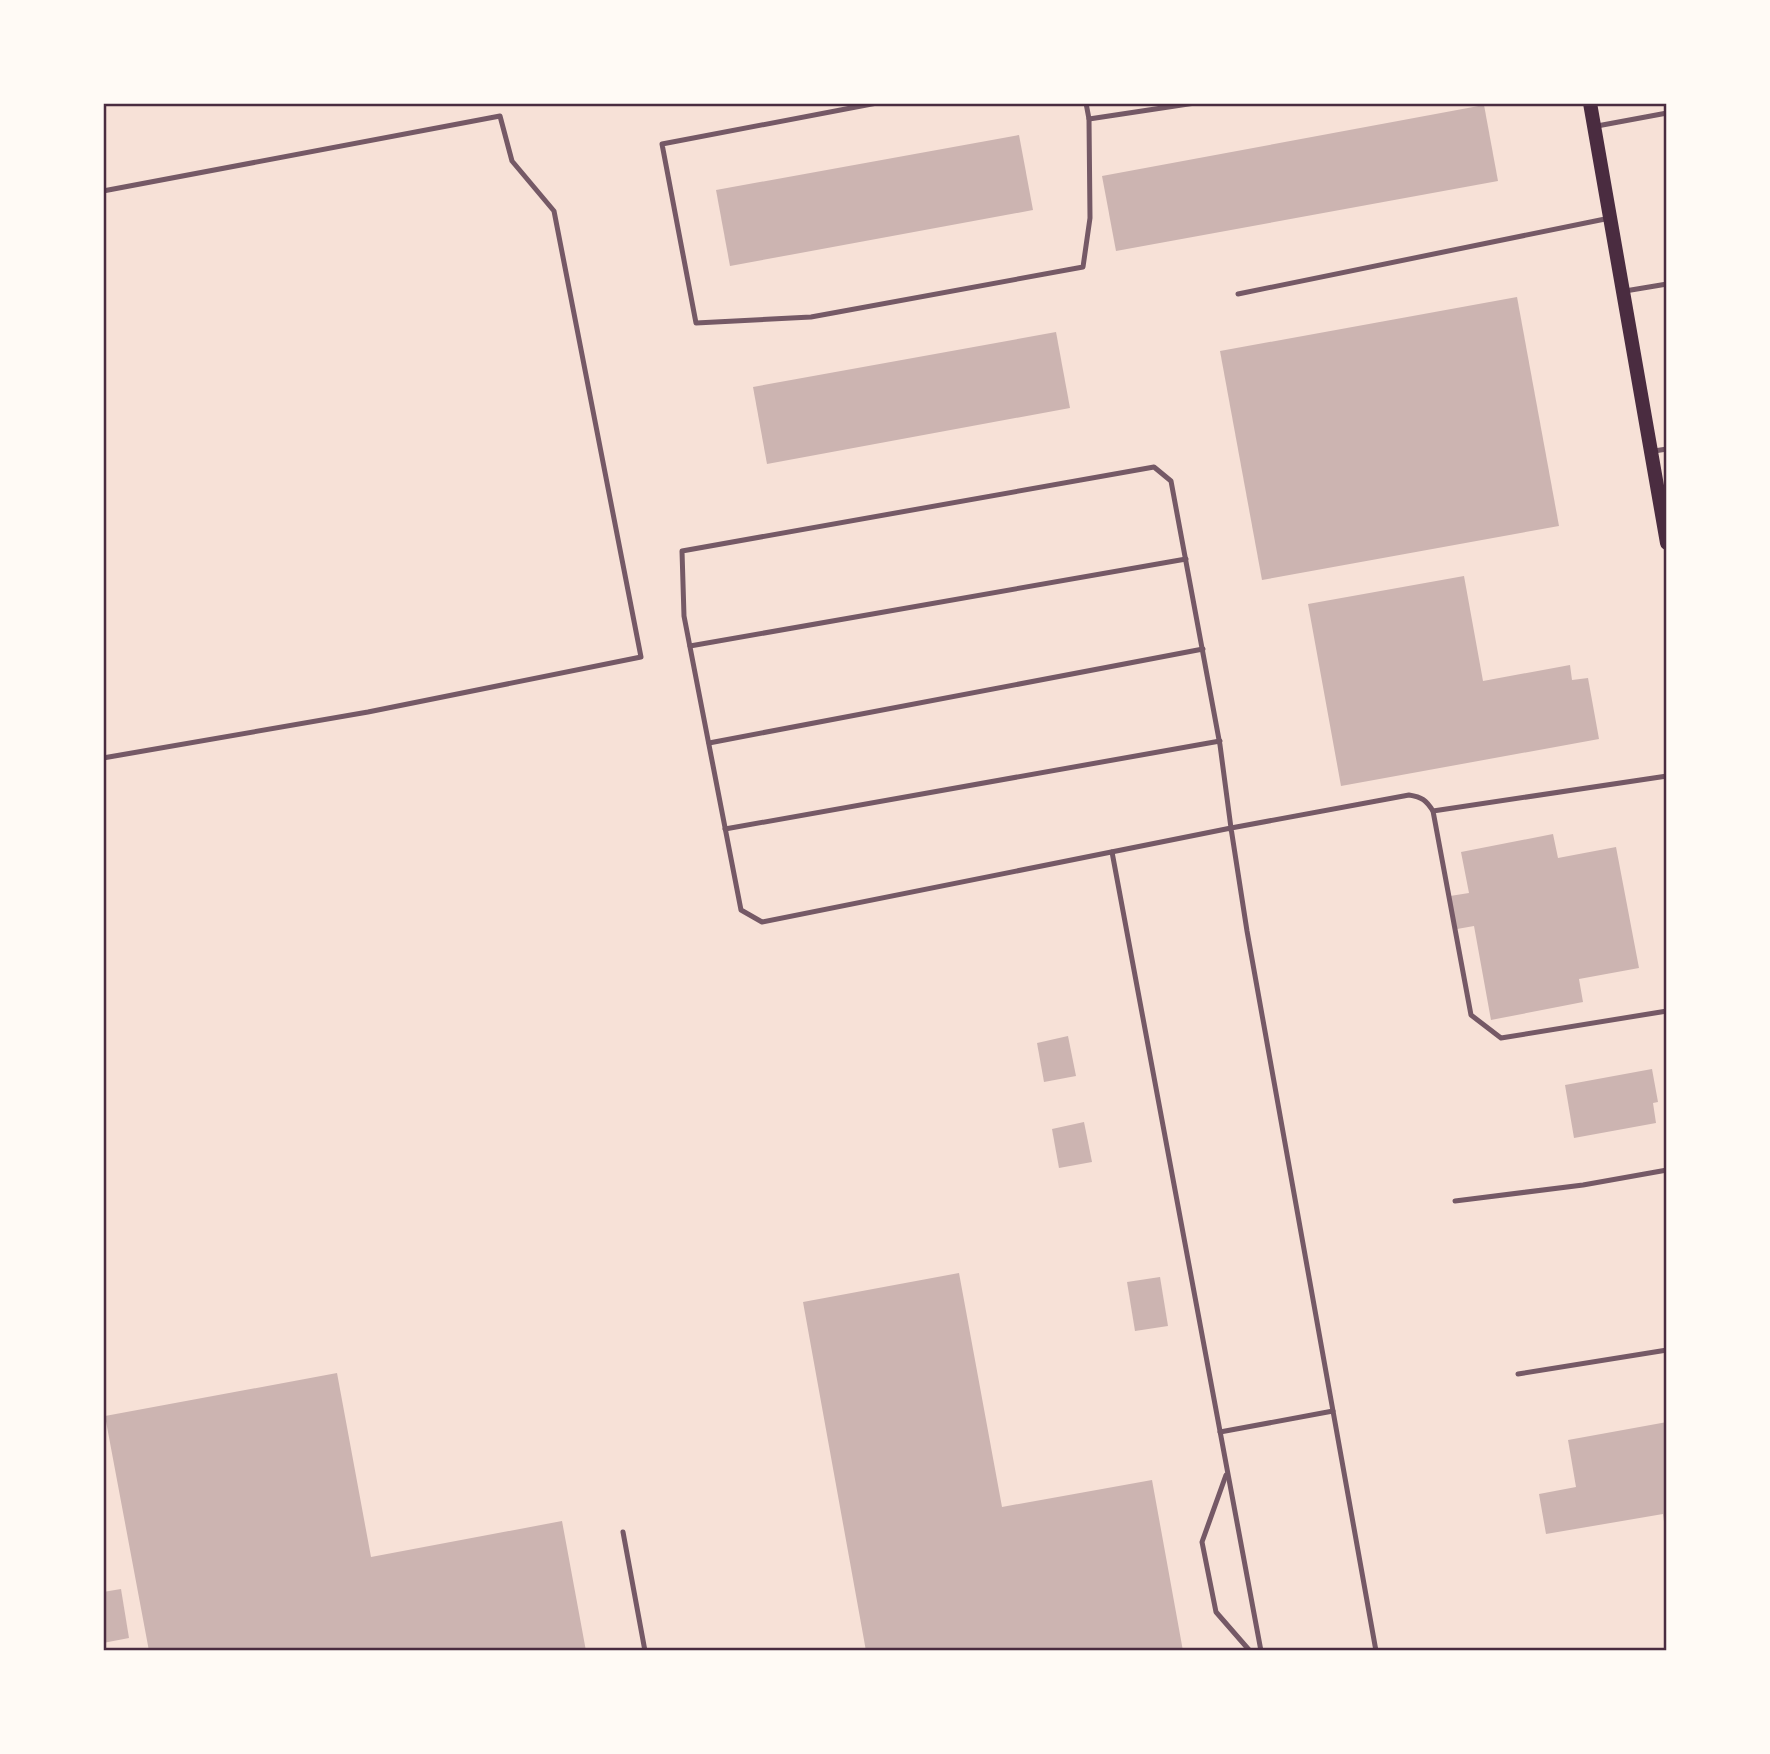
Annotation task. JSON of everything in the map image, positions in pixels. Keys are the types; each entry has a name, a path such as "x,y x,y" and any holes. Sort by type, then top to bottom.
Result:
{"main road":[{"path":"1590,103 1667,543"}],"lane":[{"path":"877,103 662,144 696,323 811,317 1083,267 1090,218 1089,119 1086,103"},
{"path":"1089,119 1195,103"},
{"path":"1594,127 1667,113"},
{"path":"103,191 500,116 512,161 554,211 641,657 368,712 103,758"},
{"path":"1238,295 1610,218"},
{"path":"1623,292 1667,284"},
{"path":"1651,452 1667,449"},
{"path":"1376,1651 1247,931 1231,828 1220,741 1171,481 1154,467 681,551 684,616 741,910 762,922 1231,828 1409,795 1426,800 1433,811 1471,1015 1501,1038 1667,1011"},
{"path":"690,646 1186,559"},
{"path":"709,743 1203,649"},
{"path":"725,829 1220,741"},
{"path":"1433,811 1667,776"},
{"path":"1112,852 1261,1651"},
{"path":"1455,1201 1583,1185 1667,1170"},
{"path":"1518,1374 1667,1350"},
{"path":"1220,1432 1333,1411"},
{"path":"1228,1472 1202,1542 1216,1612 1250,1651"},
{"path":"623,1532 645,1651"}],"building":[{"path":"1484,105 1498,181 1116,251 1102,176"},
{"path":"1019,135 1033,210 730,266 716,190"},
{"path":"1517,297 1559,526 1262,580 1220,351"},
{"path":"1056,332 1070,408 767,464 753,387"},
{"path":"1464,576 1483,681 1570,665 1572,680 1588,678 1599,739 1341,786 1308,604"},
{"path":"1553,834 1558,858 1616,847 1639,968 1579,979 1583,1002 1491,1020 1474,926 1457,929 1450,896 1469,893 1461,852"},
{"path":"1068,1036 1076,1076 1044,1082 1037,1043"},
{"path":"1652,1069 1658,1102 1653,1103 1656,1123 1574,1138 1565,1085"},
{"path":"1084,1122 1092,1162 1059,1168 1052,1129"},
{"path":"959,1273 1002,1507 1152,1480 1183,1651 866,1651 803,1302"},
{"path":"1160,1277 1168,1326 1135,1331 1127,1282"},
{"path":"337,1373 371,1557 562,1521 586,1651 149,1651 105,1416"},
{"path":"1667,1422 1667,1529 1663,1514 1546,1534 1539,1494 1576,1487 1568,1440"},
{"path":"121,1589 129,1638 103,1643 103,1592"}]}
